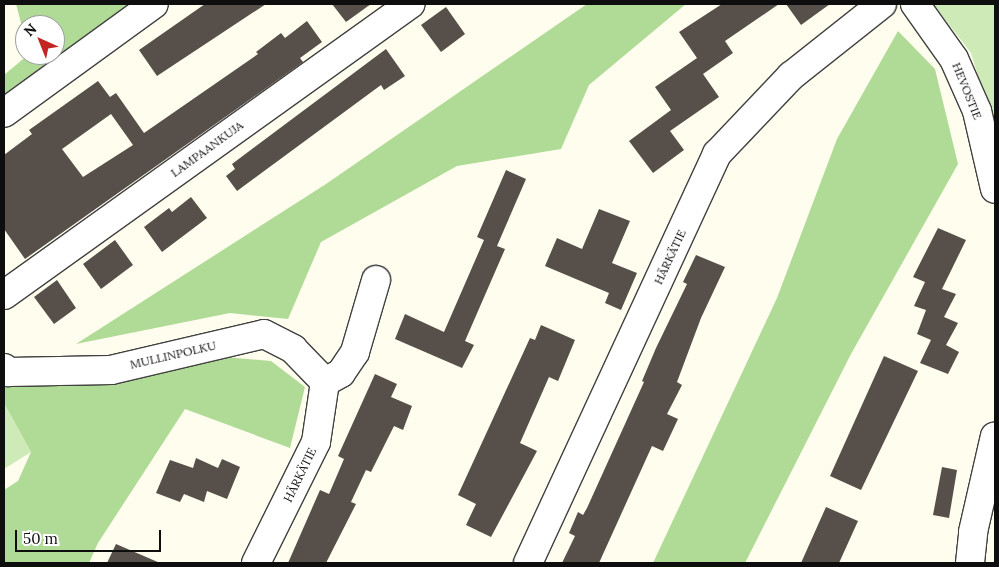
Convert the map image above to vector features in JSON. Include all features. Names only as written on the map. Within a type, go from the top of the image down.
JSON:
[{"type":"street","points":[[4,113],[154,4]]},
{"type":"street","name":"LAMPAANKUJA","points":[[4,295],[410,4]]},
{"type":"street","name":"HÄRKÄTIE","points":[[528,563],[717,154],[791,76],[882,4]]},
{"type":"street","name":"HEVOSTIE","points":[[915,4],[986,108],[995,188]]},
{"type":"street","points":[[325,382],[341,373],[355,352],[376,280]]},
{"type":"street","name":"MULLINPOLKU","points":[[4,368],[8,372],[111,370],[264,334],[293,349],[325,382]]},
{"type":"street","name":"HÄRKÄTIE","points":[[256,563],[316,442],[325,382]]},
{"type":"street","points":[[970,563],[973,532],[995,436]]},
{"type":"green space","points":[[16,4],[141,4],[65,58],[65,15],[19,15]]},
{"type":"green space","points":[[587,4],[686,4],[589,85],[561,149],[457,166],[321,242],[288,319],[230,313],[76,344],[326,184]]},
{"type":"green space","points":[[933,4],[995,4],[995,131],[971,53]]},
{"type":"green space","points":[[898,31],[935,69],[958,164],[851,354],[745,563],[653,563],[777,298],[837,139]]},
{"type":"green space","points":[[16,65],[56,65],[4,102],[4,75]]},
{"type":"green space","points":[[214,356],[271,361],[305,387],[290,448],[185,409],[98,543],[89,563],[4,563],[4,490],[18,481],[31,452],[4,403],[4,377]]},
{"type":"green space","points":[[4,403],[31,452],[4,469]]},
{"type":"building","points":[[205,4],[266,4],[157,76],[139,50]]},
{"type":"building","points":[[332,4],[371,4],[346,22]]},
{"type":"building","points":[[722,4],[779,4],[725,41],[733,53],[703,74],[719,97],[670,131],[684,150],[653,173],[629,141],[671,110],[655,87],[697,58],[679,32]]},
{"type":"building","points":[[786,4],[830,4],[801,25]]},
{"type":"building","points":[[446,7],[465,34],[441,52],[421,25]]},
{"type":"building","points":[[307,21],[322,42],[300,58],[303,62],[25,259],[4,229],[4,155],[32,134],[29,130],[98,81],[110,97],[116,93],[144,133],[258,54],[256,52],[281,33],[285,38]],"holes":[[[111,114],[133,145],[83,177],[62,149]]]},
{"type":"building","points":[[386,49],[405,76],[384,90],[381,85],[237,191],[226,176],[235,169],[232,164]]},
{"type":"building","points":[[506,170],[526,179],[497,246],[505,249],[465,341],[474,345],[462,368],[395,339],[405,314],[444,332],[484,240],[477,237]]},
{"type":"building","points":[[191,197],[207,218],[162,252],[144,227],[169,208],[172,212]]},
{"type":"building","points":[[599,209],[630,221],[612,263],[637,273],[621,310],[605,303],[609,293],[545,266],[557,238],[582,249]]},
{"type":"building","points":[[938,228],[966,240],[942,289],[956,294],[944,317],[958,323],[946,345],[959,352],[948,374],[920,363],[931,340],[917,334],[926,310],[914,306],[925,282],[913,277]]},
{"type":"building","points":[[115,240],[133,265],[101,289],[83,264]]},
{"type":"building","points":[[696,255],[725,267],[701,318],[677,382],[682,385],[667,414],[678,419],[663,451],[652,446],[599,563],[562,563],[575,536],[569,533],[578,512],[583,515],[587,508],[644,382],[642,381],[656,348],[687,284],[683,282]]},
{"type":"building","points":[[57,280],[76,308],[54,324],[34,297]]},
{"type":"building","points":[[541,325],[575,340],[558,381],[549,377],[520,443],[537,451],[491,537],[466,525],[476,504],[458,495],[530,338],[535,340]]},
{"type":"building","points":[[884,356],[918,371],[861,490],[830,476]]},
{"type":"building","points":[[375,374],[397,384],[391,397],[412,406],[403,430],[394,426],[371,472],[366,470],[351,502],[356,504],[326,563],[288,563],[320,490],[329,494],[344,459],[338,456]]},
{"type":"building","points":[[196,458],[218,468],[222,459],[240,467],[227,499],[207,491],[204,502],[184,494],[180,502],[156,493],[170,460],[193,468]]},
{"type":"building","points":[[942,467],[957,470],[949,518],[933,515]]},
{"type":"building","points":[[826,507],[858,521],[839,563],[801,563]]},
{"type":"building","points":[[116,544],[160,563],[107,563]]}]
